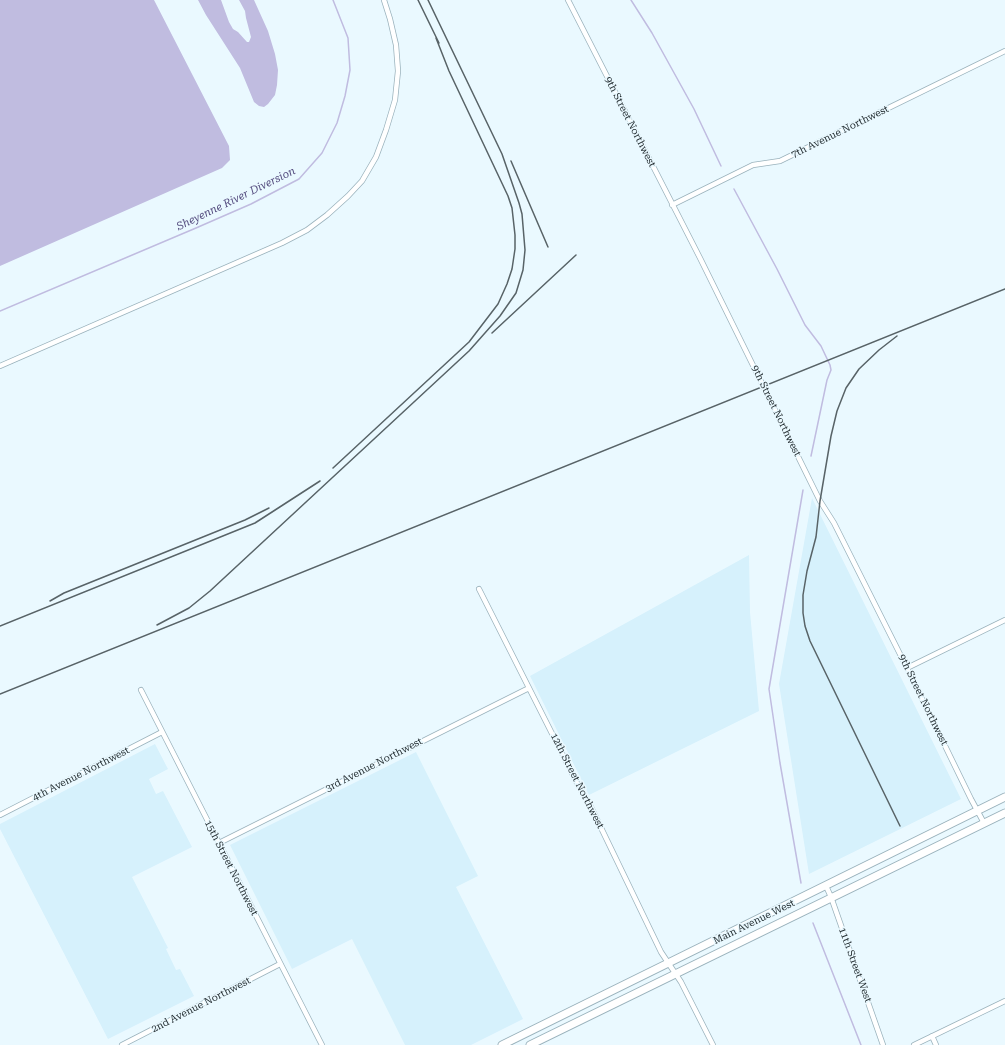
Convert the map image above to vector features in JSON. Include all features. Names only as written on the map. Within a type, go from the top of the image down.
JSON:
[{"type":"main road","name":"Main Avenue West","points":[[502,1045],[1005,798]]},
{"type":"main road","name":"Main Avenue West","points":[[530,1045],[1005,813]]},
{"type":"street","points":[[0,366],[282,243],[307,230],[327,215],[348,196],[362,181],[376,157],[386,130],[394,100],[398,71],[396,45],[384,0]]},
{"type":"street","name":"9th Street Northwest","points":[[568,0],[700,258],[820,501],[834,523],[984,823]]},
{"type":"street","name":"7th Avenue Northwest","points":[[672,204],[753,165],[780,161],[1005,51]]},
{"type":"street","name":"12th Street Northwest","points":[[479,589],[578,785],[591,806],[668,964],[681,982],[713,1045]]},
{"type":"street","points":[[907,668],[1005,620]]},
{"type":"street","name":"3rd Avenue Northwest","points":[[219,843],[529,688]]},
{"type":"street","name":"15th Street Northwest","points":[[141,690],[322,1045]]},
{"type":"street","name":"4th Avenue Northwest","points":[[0,815],[162,732]]},
{"type":"street","name":"11th Street West","points":[[826,886],[883,1045]]},
{"type":"street","name":"2nd Avenue Northwest","points":[[122,1045],[280,964]]},
{"type":"street","points":[[914,1045],[1005,1001]]},
{"type":"street","points":[[932,1036],[936,1045]]},
{"type":"shaded area","points":[[0,0],[154,0],[229,146],[230,160],[222,168],[0,266]]},
{"type":"shaded area","points":[[198,0],[221,0],[233,29],[238,32],[247,42],[249,42],[251,37],[245,11],[239,0],[254,0],[268,31],[278,70],[275,95],[264,107],[259,106],[254,102],[240,68]]},
{"type":"shaded area","points":[[812,498],[961,799],[809,874],[779,684]]},
{"type":"shaded area","points":[[749,555],[750,612],[759,711],[589,795],[530,676]]},
{"type":"shaded area","points":[[155,744],[168,769],[149,779],[156,794],[163,791],[192,847],[132,877],[168,948],[166,949],[176,970],[180,969],[194,996],[108,1039],[0,829],[0,824]]},
{"type":"shaded area","points":[[416,752],[478,876],[456,887],[523,1019],[471,1045],[405,1045],[352,939],[292,969],[230,845]]},
{"type":"waterway","name":"Sheyenne River Diversion","points":[[0,311],[251,204],[299,179],[322,153],[337,123],[345,96],[350,70],[348,38],[333,0]]},
{"type":"waterway","points":[[631,0],[652,33],[694,109],[721,166]]},
{"type":"waterway","points":[[734,189],[805,325],[821,346],[830,365],[831,370],[827,380],[811,456]]},
{"type":"waterway","points":[[801,883],[769,689],[803,490]]},
{"type":"waterway","points":[[813,923],[861,1045]]},
{"type":"railway","points":[[418,0],[439,43]]},
{"type":"railway","points":[[157,625],[189,608],[210,591],[469,351],[500,316],[516,293],[523,270],[525,250],[522,214],[519,203],[502,154],[428,0]]},
{"type":"railway","points":[[333,468],[469,342],[498,304],[512,269],[515,249],[512,208],[508,196],[449,71],[436,38]]},
{"type":"railway","points":[[511,161],[548,247]]},
{"type":"railway","points":[[492,333],[576,255]]},
{"type":"railway","points":[[0,694],[1005,289]]},
{"type":"railway","points":[[897,336],[879,350],[859,369],[846,388],[837,411],[831,436],[820,501],[816,537],[807,571],[803,595],[803,613],[805,626],[810,641],[900,826]]},
{"type":"railway","points":[[0,626],[255,523],[320,481]]},
{"type":"railway","points":[[50,601],[64,593],[245,520],[269,508]]}]
